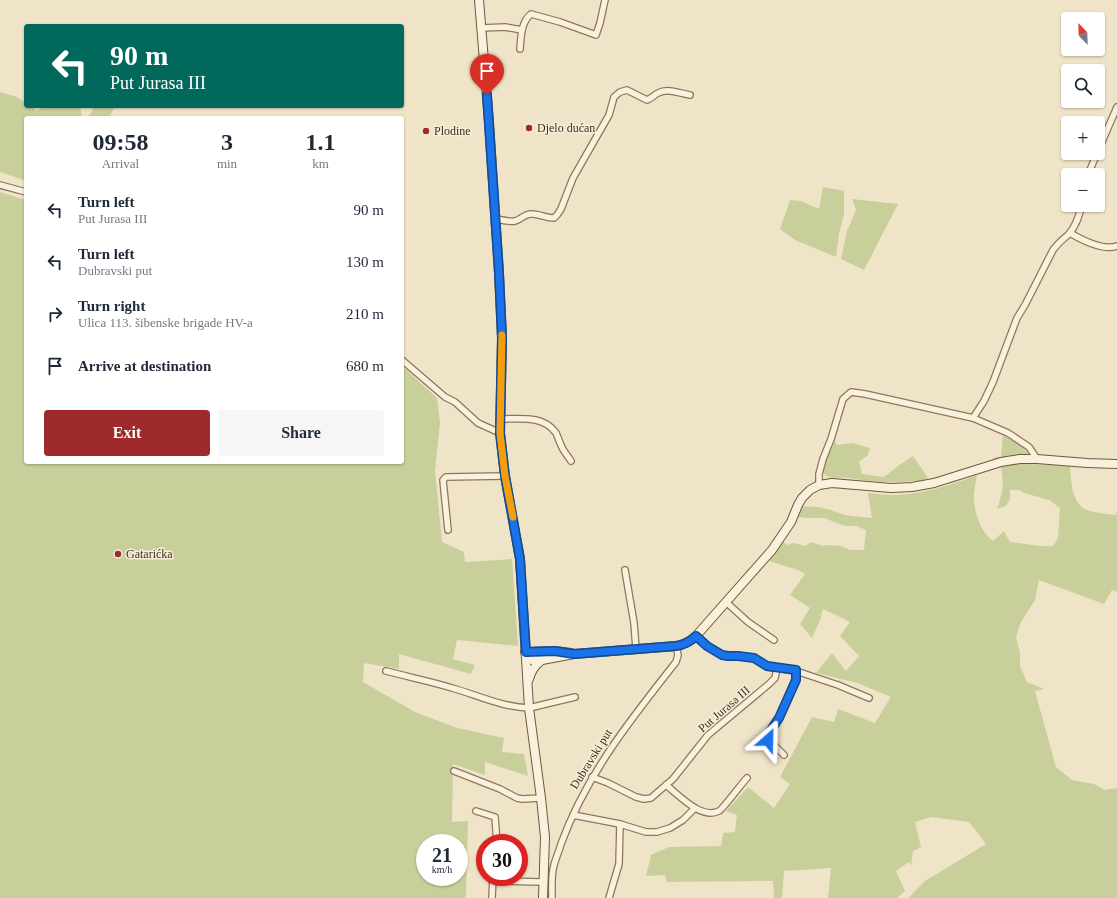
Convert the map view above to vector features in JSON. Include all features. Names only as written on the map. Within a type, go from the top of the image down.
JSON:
[{"type":"main road","points":[[478,0],[489,122],[499,273],[502,338],[500,433],[505,476],[520,559],[529,708],[545,837],[543,898]]},
{"type":"main road","points":[[526,654],[532,660],[542,660],[574,654],[676,646],[688,642],[696,636],[772,550],[791,522],[802,498],[818,485],[832,483],[891,488],[912,487],[934,483],[1001,462],[1020,460],[1038,459],[1117,464]]},
{"type":"main road","points":[[526,654],[555,651],[574,654]]},
{"type":"main road","points":[[527,684],[531,672],[542,660]]},
{"type":"street","points":[[520,49],[522,30],[527,17],[531,14],[560,22],[596,35],[605,0]]},
{"type":"street","points":[[481,28],[505,27],[522,30]]},
{"type":"street","points":[[496,219],[513,222],[521,219],[524,215],[531,214],[554,218],[557,215],[561,209],[573,178],[609,115],[614,97],[620,92],[627,90],[647,100],[656,94],[670,90],[690,95]]},
{"type":"street","points":[[1105,135],[1117,107]]},
{"type":"street","points":[[0,185],[24,191]]},
{"type":"street","points":[[973,418],[984,401],[993,382],[1017,318],[1053,250],[1058,243],[1070,233],[1079,218],[1080,212]]},
{"type":"street","points":[[1070,233],[1083,241],[1110,248],[1117,246]]},
{"type":"street","points":[[404,362],[478,423],[500,433]]},
{"type":"street","points":[[818,485],[823,459],[831,439],[843,399],[851,392],[973,418],[1008,433],[1029,447],[1038,459]]},
{"type":"street","points":[[501,419],[537,420],[545,423],[551,427],[556,434],[560,444],[571,461]]},
{"type":"street","points":[[448,530],[443,480],[446,477],[505,476]]},
{"type":"street","points":[[625,570],[634,623],[636,649]]},
{"type":"street","points":[[726,602],[752,626],[774,640]]},
{"type":"street","points":[[696,636],[707,646],[722,655],[754,658],[767,666],[796,670],[869,698]]},
{"type":"street","name":"Dubravski put","points":[[552,898],[554,866],[579,801],[592,777],[612,746],[676,662],[678,655],[676,646]]},
{"type":"street","name":"Put Jurasa III","points":[[592,777],[608,783],[636,798],[651,798],[673,779],[708,735],[775,678],[777,668]]},
{"type":"street","points":[[784,755],[768,740],[767,736],[779,718],[796,680],[796,670]]},
{"type":"street","points":[[386,671],[452,688],[511,706],[529,708],[575,697]]},
{"type":"street","points":[[454,770],[500,789],[517,798],[541,798]]},
{"type":"street","points":[[666,785],[695,808],[709,813],[720,811],[747,778]]},
{"type":"street","points":[[573,815],[620,824],[646,832],[657,832],[670,828],[683,820],[695,808]]},
{"type":"street","points":[[476,811],[495,817],[496,834]]},
{"type":"street","points":[[610,898],[619,864],[620,824]]},
{"type":"street","points":[[528,881],[544,882]]},
{"type":"street","points":[[492,886],[492,898]]},
{"type":"green space","points":[[0,92],[17,97],[24,102],[24,108],[33,108],[37,111],[41,108],[80,108],[82,116],[24,116],[24,180],[0,172]]},
{"type":"green space","points":[[94,108],[114,108],[110,116],[89,116]]},
{"type":"green space","points":[[823,187],[844,191],[844,214],[839,234],[836,257],[795,240],[780,229],[790,200],[801,201],[819,209]]},
{"type":"green space","points":[[0,192],[24,199],[24,464],[404,464],[404,368],[437,398],[440,423],[435,471],[442,542],[464,552],[465,562],[512,559],[518,646],[457,640],[453,659],[475,665],[471,674],[399,654],[399,669],[364,663],[363,682],[415,712],[457,728],[504,738],[502,752],[524,754],[528,776],[485,762],[485,775],[453,764],[452,822],[468,821],[468,834],[416,834],[416,886],[466,886],[465,898],[0,898]]},
{"type":"green space","points":[[852,199],[898,204],[864,270],[841,259],[847,231],[856,210]]},
{"type":"green space","points":[[1003,435],[1022,446],[1028,453],[1026,455],[1016,455],[992,460],[995,457],[1001,457]]},
{"type":"green space","points":[[835,441],[837,445],[852,443],[870,448],[868,455],[859,462],[862,474],[884,477],[913,456],[928,478],[919,481],[889,482],[828,477],[823,472],[823,469]]},
{"type":"green space","points":[[1021,464],[1070,465],[1075,497],[1082,507],[1094,512],[1116,515],[1117,510],[1117,592],[1112,590],[1104,604],[1039,580],[1035,600],[1021,622],[1016,637],[1020,653],[1020,666],[1027,682],[1044,689],[1035,691],[1056,767],[1072,780],[1094,784],[1105,790],[1117,788],[1117,898],[908,898],[925,881],[986,844],[969,822],[931,817],[915,822],[921,847],[913,851],[911,865],[909,862],[896,871],[905,891],[897,898],[828,898],[831,868],[784,871],[782,898],[774,898],[773,881],[667,882],[665,875],[646,876],[651,855],[669,847],[721,846],[723,833],[735,832],[737,815],[726,811],[748,787],[774,808],[790,784],[780,777],[812,717],[834,722],[838,709],[875,723],[891,697],[857,683],[816,673],[832,653],[846,671],[859,656],[840,636],[850,622],[823,609],[821,618],[812,638],[800,624],[810,608],[790,595],[805,574],[798,570],[769,561],[783,542],[787,545],[794,543],[805,546],[811,542],[822,546],[841,546],[850,550],[864,550],[866,530],[856,526],[845,526],[824,518],[797,517],[802,506],[818,507],[845,515],[872,518],[868,493],[896,495],[917,493],[977,475],[974,495],[977,517],[985,533],[993,541],[1004,531],[1010,542],[1040,546],[1053,546],[1058,538],[1060,508],[1049,500],[1024,493],[1020,490],[1010,490],[1010,499],[1006,506],[997,509],[1001,498],[1002,488],[1001,467]]},
{"type":"slow traffic","points":[[502,335],[500,433],[505,476],[513,517]]},
{"type":"place","name":"Djelo dućan","points":[[529,128]]},
{"type":"place","name":"Plodine","points":[[426,131]]},
{"type":"place","name":"Gatarićka","points":[[118,554]]},
{"type":"route","points":[[487,95],[502,338],[500,433],[505,476],[520,559],[526,652],[561,651],[574,654],[676,646],[688,642],[696,636],[707,646],[722,655],[754,658],[767,666],[796,670],[796,680],[779,718],[767,736],[768,740]]}]
